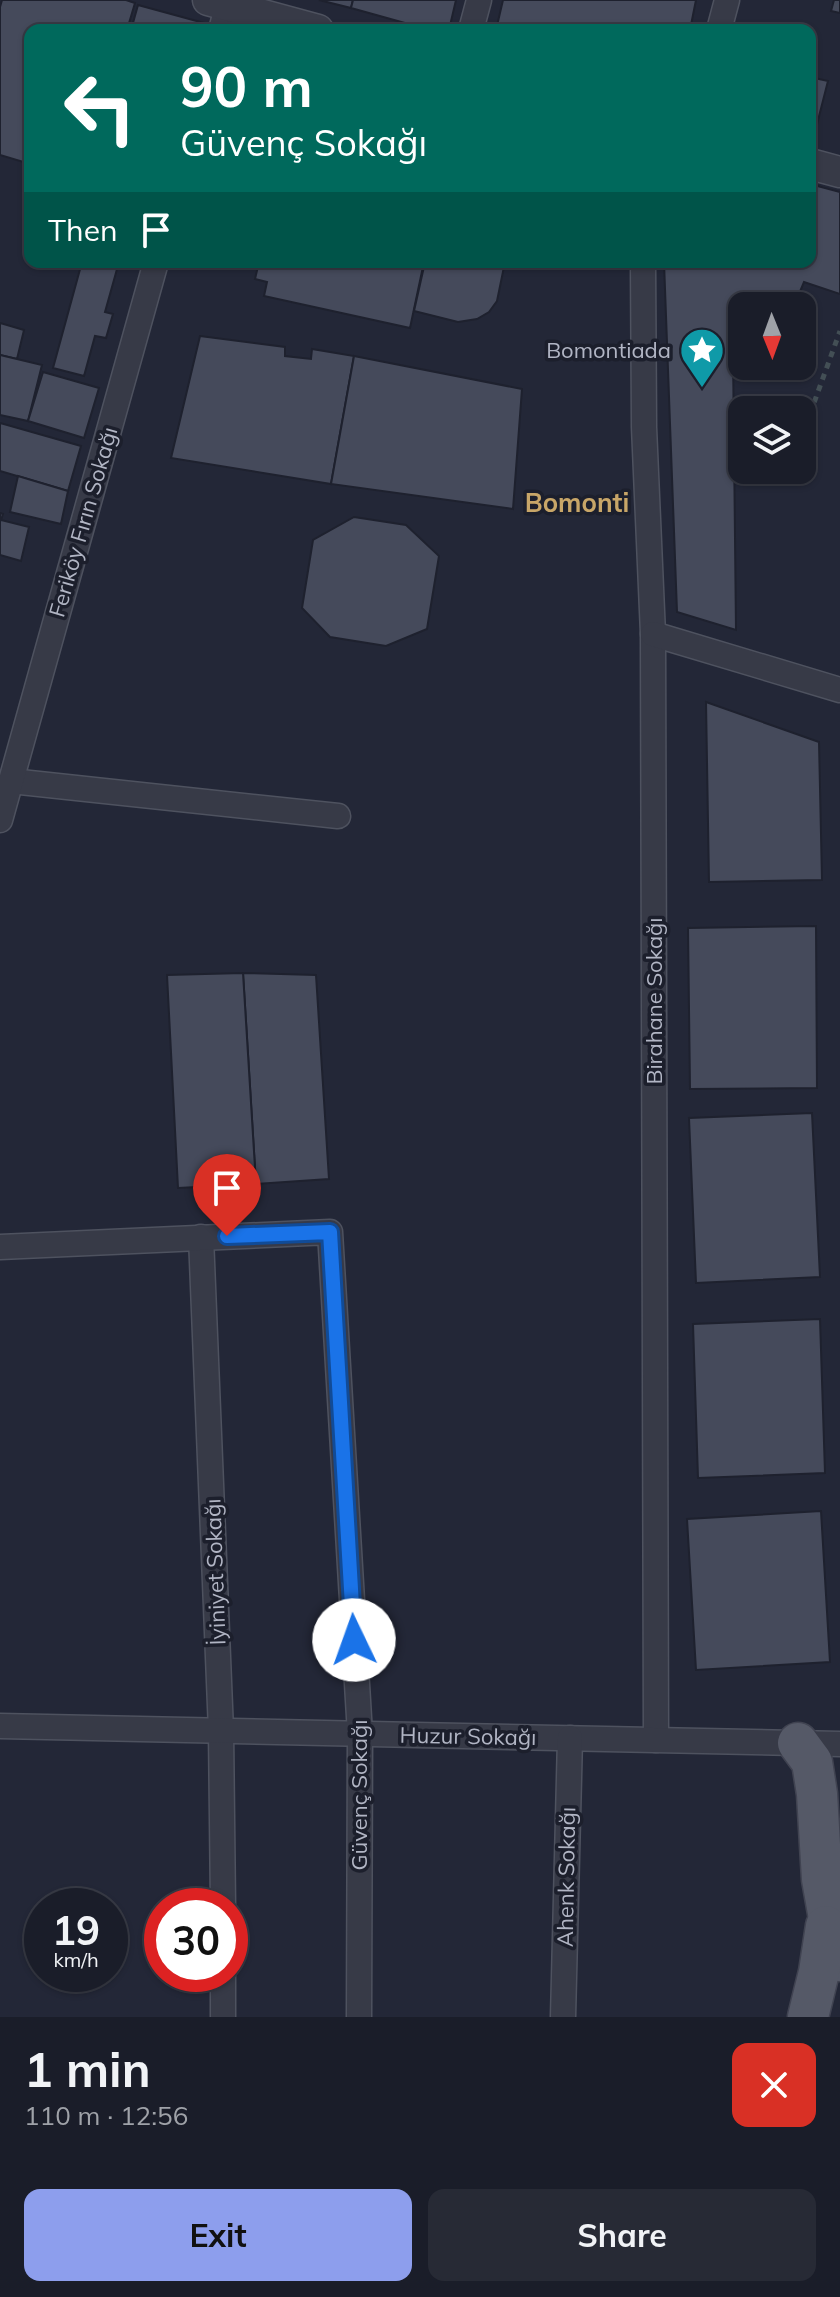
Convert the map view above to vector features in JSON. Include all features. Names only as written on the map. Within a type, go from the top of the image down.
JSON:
[{"type":"main road","points":[[798,1743],[812,1762],[822,1879],[834,1896],[831,1930],[840,1961]]},
{"type":"main road","points":[[808,2017],[834,1896]]},
{"type":"street","points":[[473,24],[479,0]]},
{"type":"street","points":[[721,24],[727,0]]},
{"type":"street","points":[[221,9],[290,24]]},
{"type":"street","points":[[816,166],[840,172]]},
{"type":"street","name":"Feriköy Fırın Sokağı","points":[[0,820],[154,268]]},
{"type":"street","name":"Birahane Sokağı","points":[[643,268],[644,427],[653,634],[656,1740]]},
{"type":"street","points":[[653,634],[840,690]]},
{"type":"street","points":[[11,781],[338,816]]},
{"type":"street","name":"Güvenç Sokağı","points":[[0,1247],[330,1232],[360,1734],[359,2017]]},
{"type":"street","name":"İyiniyet Sokağı","points":[[201,1237],[221,1731],[223,1888]]},
{"type":"street","name":"Huzur Sokağı","points":[[0,1726],[840,1744]]},
{"type":"street","name":"Ahenk Sokağı","points":[[563,2017],[570,1738]]},
{"type":"street","points":[[223,1992],[223,2017]]},
{"type":"path","points":[[816,397],[840,331]]},
{"type":"building","points":[[2,0],[126,0],[135,3],[129,24],[24,24],[24,162],[0,155]]},
{"type":"building","points":[[319,0],[353,0],[351,8]]},
{"type":"building","points":[[353,0],[456,0],[450,24],[408,24],[351,8]]},
{"type":"building","points":[[503,0],[696,0],[691,24],[497,24]]},
{"type":"building","points":[[834,0],[840,0],[840,13],[831,11]]},
{"type":"building","points":[[138,5],[204,23],[204,24],[133,24]]},
{"type":"building","points":[[816,78],[828,81],[816,128]]},
{"type":"building","points":[[816,186],[840,192],[840,294],[804,282],[800,292],[728,292],[728,380],[733,380],[733,396],[728,396],[728,484],[734,484],[736,630],[677,612],[664,268],[816,268]]},
{"type":"building","points":[[80,268],[117,268],[105,312],[113,314],[106,338],[95,336],[84,376],[53,368]]},
{"type":"building","points":[[258,268],[423,268],[410,328],[264,296],[267,282],[255,279]]},
{"type":"building","points":[[424,268],[504,268],[497,301],[489,312],[477,319],[458,322],[414,311]]},
{"type":"building","points":[[0,323],[24,330],[17,359],[0,355]]},
{"type":"building","points":[[200,336],[285,347],[285,356],[311,359],[312,349],[354,356],[331,484],[171,458]]},
{"type":"building","points":[[0,355],[42,365],[28,421],[0,415]]},
{"type":"building","points":[[354,356],[522,389],[513,509],[331,484]]},
{"type":"building","points":[[43,372],[99,388],[84,438],[28,421]]},
{"type":"building","points":[[0,423],[81,446],[68,491],[0,471]]},
{"type":"building","points":[[18,476],[68,491],[61,524],[10,512]]},
{"type":"building","points":[[0,513],[3,514],[1,520],[29,527],[21,561],[0,555]]},
{"type":"building","points":[[354,517],[406,525],[439,556],[427,629],[386,646],[330,637],[302,608],[313,540]]},
{"type":"building","points":[[706,702],[819,742],[822,880],[709,882]]},
{"type":"building","points":[[816,926],[817,1088],[690,1089],[688,928]]},
{"type":"building","points":[[243,973],[316,975],[329,1179],[256,1184]]},
{"type":"building","points":[[243,973],[256,1184],[178,1188],[167,975]]},
{"type":"building","points":[[812,1113],[820,1277],[696,1283],[689,1118]]},
{"type":"building","points":[[820,1319],[825,1473],[698,1478],[693,1324]]},
{"type":"building","points":[[821,1511],[830,1662],[696,1670],[687,1519]]},
{"type":"place","name":"Bomontiada","points":[[702,389]]},
{"type":"district","name":"Bomonti","points":[[577,503]]},
{"type":"route","points":[[227,1236],[330,1232],[354,1640]]}]
